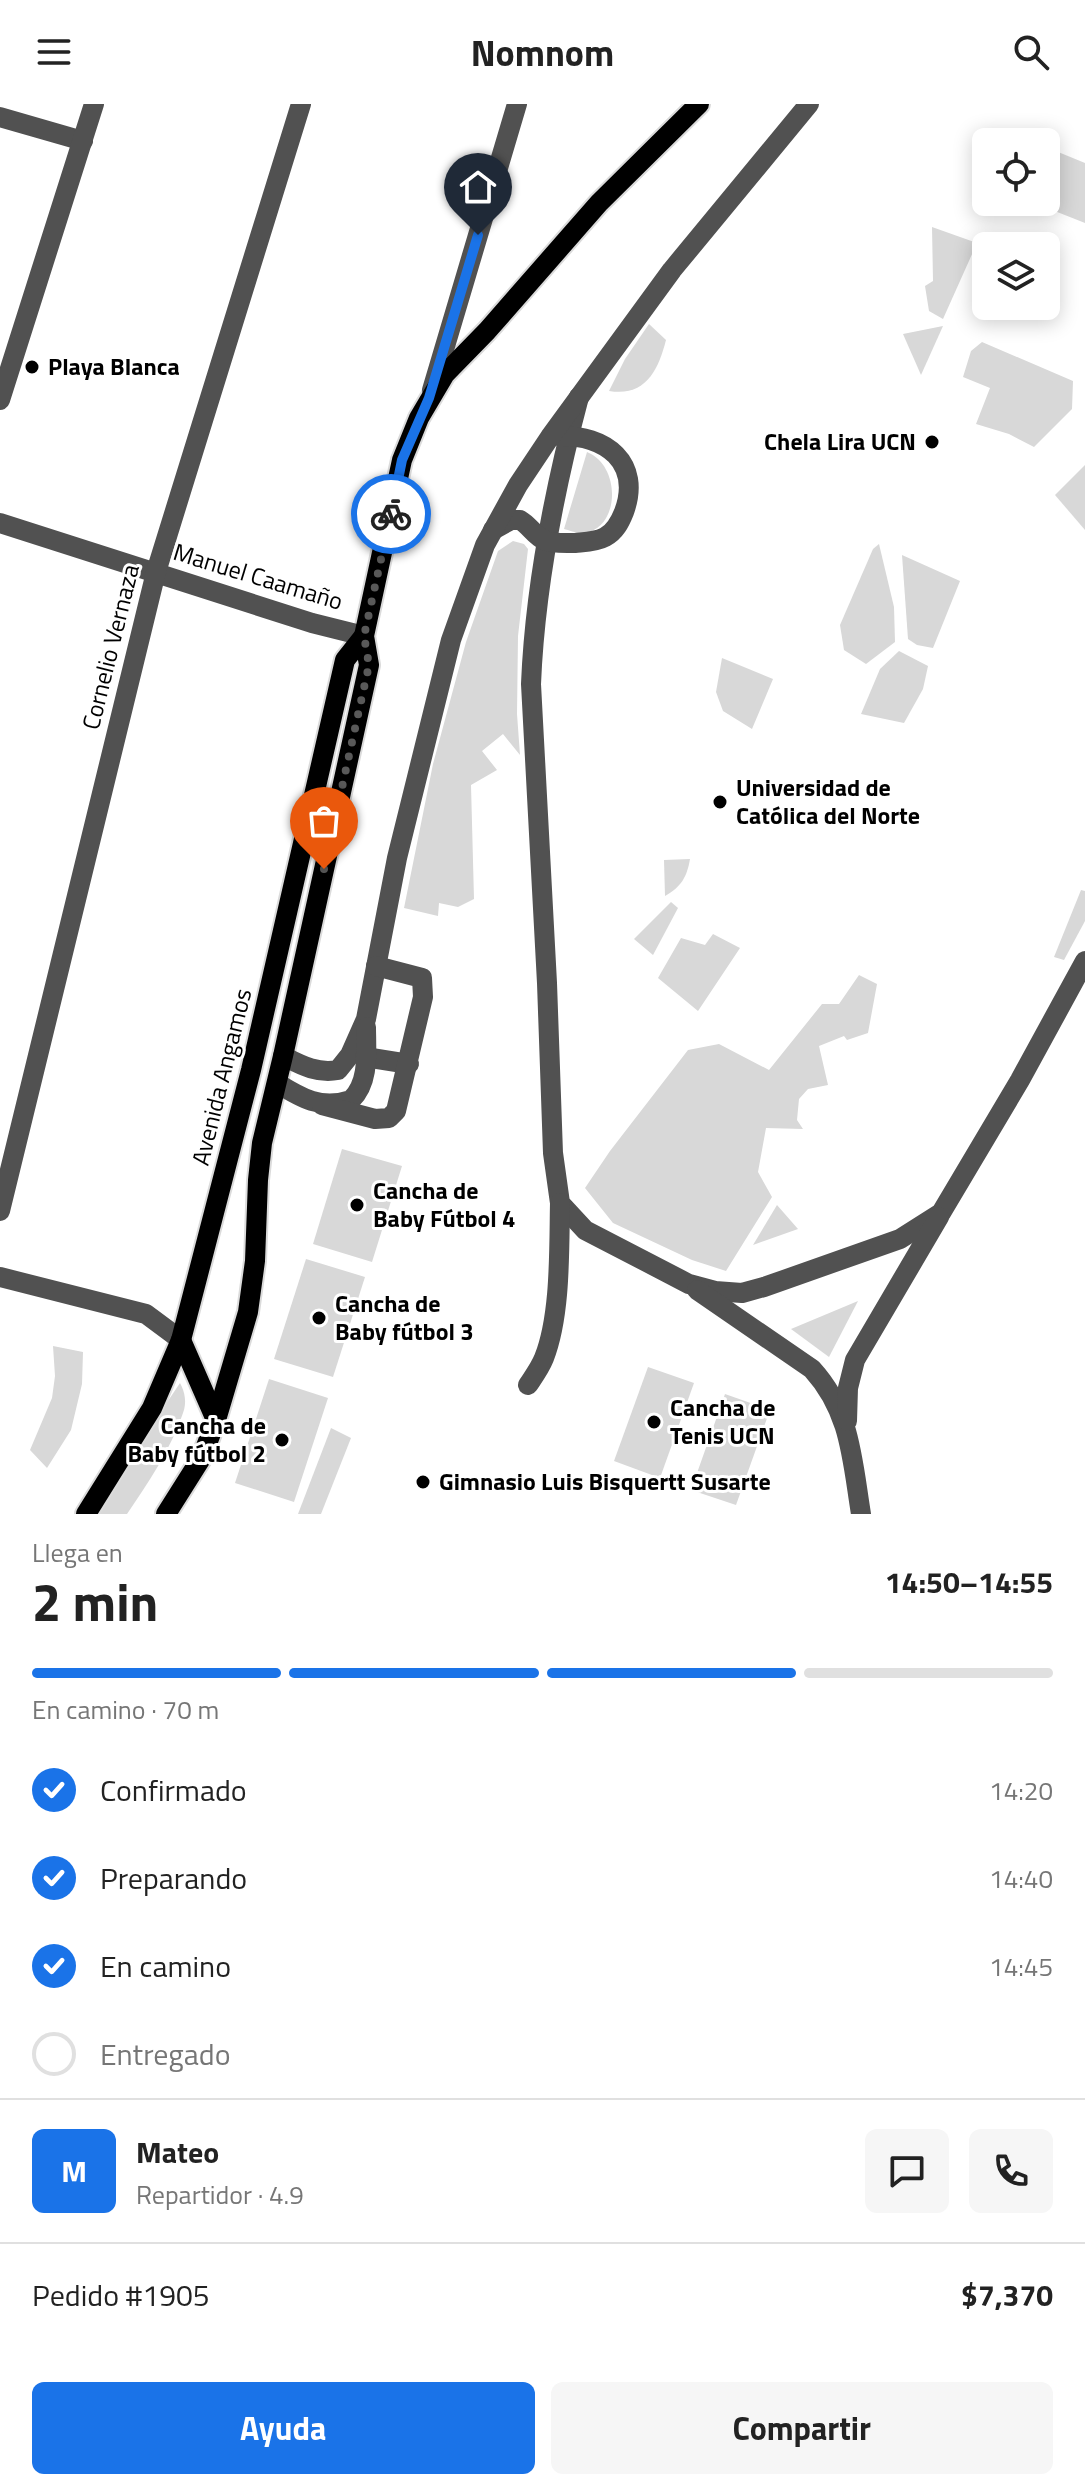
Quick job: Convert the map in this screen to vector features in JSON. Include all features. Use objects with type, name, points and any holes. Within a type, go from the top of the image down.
[{"type":"main road","name":"Avenida Angamos","points":[[166,1514],[202,1457],[248,1312],[255,1261],[262,1143],[369,665],[364,636],[402,460],[429,398],[463,353],[487,331],[599,203],[699,104]]},
{"type":"main road","name":"Avenida Angamos","points":[[86,1514],[152,1408],[181,1340],[251,1070],[345,660],[364,636]]},
{"type":"main road","points":[[181,1340],[216,1420]]},
{"type":"street","points":[[0,400],[94,104]]},
{"type":"street","name":"Cornelio Vernaza","points":[[0,1211],[156,572],[301,104]]},
{"type":"street","points":[[429,398],[517,104]]},
{"type":"street","points":[[322,1105],[351,1100],[362,1085],[366,1019],[397,858],[451,640],[485,545],[518,485],[559,436],[579,397],[672,270],[809,104]]},
{"type":"street","points":[[0,117],[83,141]]},
{"type":"street","points":[[528,1385],[540,1368],[551,1335],[559,1254],[560,1203],[553,1153],[531,684],[533,634],[559,436]]},
{"type":"street","points":[[493,530],[511,520],[520,520],[545,541],[588,542],[608,536],[620,523],[630,496],[629,478],[619,458],[607,446],[587,438],[559,436]]},
{"type":"street","name":"Manuel Caamaño","points":[[0,523],[312,623],[364,636]]},
{"type":"street","points":[[861,1514],[846,1425],[848,1388],[855,1360],[1020,1080],[1085,961]]},
{"type":"street","points":[[277,1083],[305,1100],[375,1119],[389,1118],[396,1111],[423,997],[422,978],[376,966]]},
{"type":"street","points":[[283,1056],[312,1069],[327,1072],[338,1070],[350,1055],[366,1019]]},
{"type":"street","points":[[365,1057],[409,1064]]},
{"type":"street","points":[[560,1203],[585,1230]]},
{"type":"street","points":[[689,1284],[715,1291],[742,1293],[764,1287],[900,1239],[941,1213]]},
{"type":"street","points":[[559,1254],[564,1233],[568,1227],[575,1227],[689,1284],[812,1369],[834,1399],[846,1425]]},
{"type":"street","points":[[0,1277],[146,1314],[181,1340]]},
{"type":"shaded area","points":[[1060,153],[1085,163],[1085,223],[1060,213]]},
{"type":"shaded area","points":[[932,227],[972,241],[972,254],[943,319],[929,311],[925,286],[933,281]]},
{"type":"shaded area","points":[[649,324],[666,340],[654,371],[641,386],[632,390],[609,391],[625,359]]},
{"type":"shaded area","points":[[943,326],[921,375],[903,334]]},
{"type":"shaded area","points":[[982,342],[1073,381],[1072,409],[1034,447],[1009,434],[976,424],[990,388],[963,377],[971,351]]},
{"type":"shaded area","points":[[587,452],[598,459],[606,470],[612,497],[604,521],[595,529],[581,533],[564,529]]},
{"type":"shaded area","points":[[1085,465],[1085,530],[1055,495]]},
{"type":"shaded area","points":[[513,541],[524,544],[528,549],[518,636],[520,755],[503,734],[482,751],[497,770],[471,785],[474,899],[458,907],[439,903],[438,916],[404,908],[433,764],[466,642],[498,551]]},
{"type":"shaded area","points":[[879,544],[894,607],[895,642],[866,664],[844,650],[840,625],[873,549]]},
{"type":"shaded area","points":[[902,555],[960,581],[933,648],[917,645],[908,639]]},
{"type":"shaded area","points":[[899,651],[928,666],[923,689],[904,723],[861,714],[880,669]]},
{"type":"shaded area","points":[[722,658],[773,679],[752,729],[723,711],[716,692]]},
{"type":"shaded area","points":[[690,859],[682,881],[665,896],[664,860]]},
{"type":"shaded area","points":[[1081,890],[1085,891],[1085,921],[1064,960],[1054,957]]},
{"type":"shaded area","points":[[671,902],[678,908],[653,955],[634,939]]},
{"type":"shaded area","points":[[713,934],[740,948],[698,1011],[658,978],[681,938],[705,945]]},
{"type":"shaded area","points":[[859,975],[877,984],[868,1033],[847,1040],[844,1036],[819,1046],[828,1085],[808,1089],[799,1099],[797,1120],[803,1129],[766,1128],[758,1172],[772,1197],[726,1271],[692,1260],[613,1223],[585,1188],[688,1050],[719,1044],[769,1070],[822,1004],[839,1004]]},
{"type":"shaded area","name":"Cancha de Baby Fútbol 4","points":[[342,1149],[402,1166],[372,1262],[313,1244]]},
{"type":"shaded area","points":[[777,1205],[798,1229],[753,1245]]},
{"type":"shaded area","name":"Cancha de Baby fútbol 3","points":[[306,1259],[365,1277],[333,1377],[274,1359]]},
{"type":"shaded area","points":[[858,1301],[829,1357],[791,1329]]},
{"type":"shaded area","points":[[53,1346],[83,1352],[82,1384],[71,1430],[47,1468],[30,1450],[52,1398],[55,1376]]},
{"type":"shaded area","name":"Cancha de Tenis UCN","points":[[648,1367],[694,1383],[660,1478],[614,1461]]},
{"type":"shaded area","name":"Cancha de Baby fútbol 2","points":[[269,1379],[328,1398],[294,1502],[235,1483]]},
{"type":"shaded area","points":[[180,1383],[185,1401],[178,1426],[127,1514],[92,1514]]},
{"type":"shaded area","name":"Cancha de Tenis UCN","points":[[725,1394],[770,1410],[736,1505],[691,1490]]},
{"type":"shaded area","points":[[331,1428],[351,1438],[321,1514],[298,1514]]},
{"type":"way so far","points":[[324,869],[369,665],[364,636],[391,514]]},
{"type":"place","name":"Playa Blanca","points":[[32,367]]},
{"type":"place","name":"Chela Lira UCN","points":[[932,442]]},
{"type":"place","name":"Universidad de Católica del Norte","points":[[720,802]]},
{"type":"place","name":"Cancha de Baby Fútbol 4","points":[[357,1205]]},
{"type":"place","name":"Cancha de Baby fútbol 3","points":[[319,1318]]},
{"type":"place","name":"Cancha de Tenis UCN","points":[[654,1422]]},
{"type":"place","name":"Cancha de Baby fútbol 2","points":[[282,1440]]},
{"type":"place","name":"Gimnasio Luis Bisquertt Susarte","points":[[423,1482]]},
{"type":"route","points":[[391,514],[402,460],[429,398],[478,235]]}]
